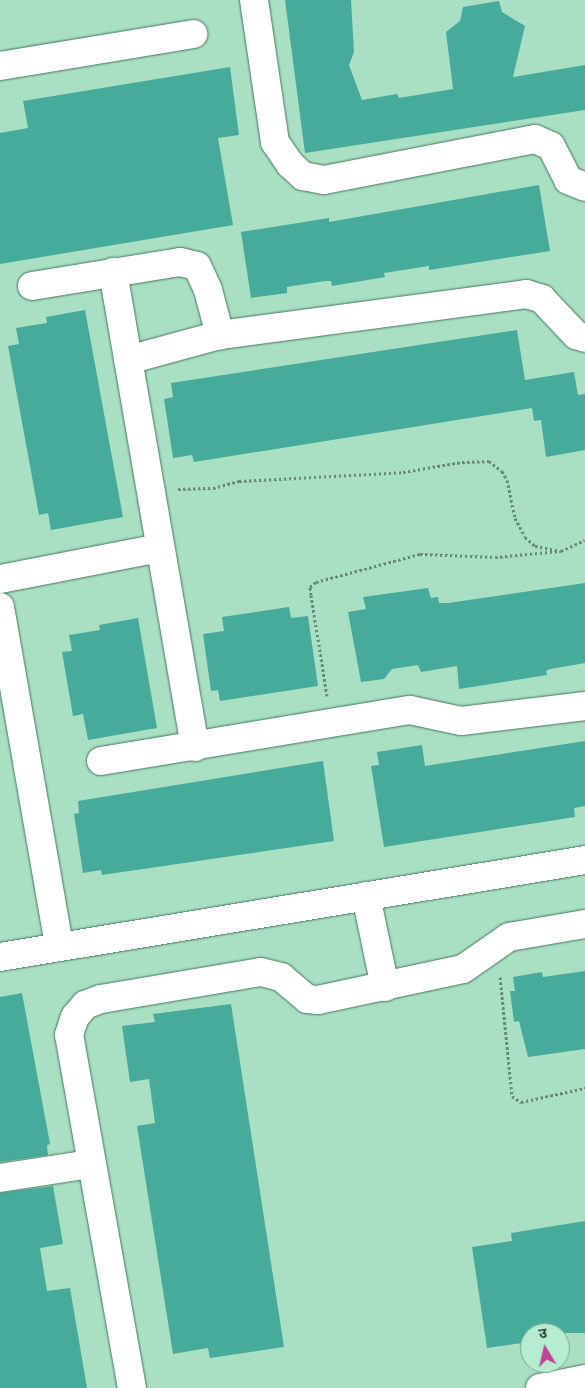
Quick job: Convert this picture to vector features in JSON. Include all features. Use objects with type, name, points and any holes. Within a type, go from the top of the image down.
[{"type":"street","points":[[254,0],[275,142],[290,164],[303,176],[324,180],[535,139],[551,146],[568,180],[585,187]]},
{"type":"street","points":[[0,66],[193,34]]},
{"type":"street","points":[[32,286],[180,262],[197,266],[208,290],[220,335]]},
{"type":"street","points":[[113,272],[195,746]]},
{"type":"street","points":[[128,360],[220,335],[526,294],[542,299],[576,334],[585,338]]},
{"type":"street","points":[[0,579],[160,548]]},
{"type":"street","points":[[0,607],[59,946]]},
{"type":"street","points":[[101,761],[410,710],[462,721],[585,706]]},
{"type":"street","points":[[0,957],[585,860]]},
{"type":"street","points":[[366,896],[385,987]]},
{"type":"street","points":[[132,1388],[90,1164],[69,1035],[75,1017],[86,1005],[101,998],[262,972],[281,977],[308,1000],[385,987],[463,969],[496,944],[509,937],[585,924]]},
{"type":"street","points":[[0,1178],[90,1164]]},
{"type":"street","points":[[540,1388],[585,1379]]},
{"type":"path","points":[[173,490],[213,488],[239,481],[403,472],[462,462],[489,461],[502,471],[507,480],[515,518],[525,537],[536,546],[560,551]]},
{"type":"path","points":[[331,722],[310,587],[316,582],[420,554],[470,557],[560,551],[585,540]]},
{"type":"path","points":[[496,944],[512,1096],[522,1102],[585,1088]]},
{"type":"building","points":[[285,0],[351,0],[354,52],[349,65],[362,100],[397,94],[399,98],[453,89],[446,32],[460,21],[463,7],[499,1],[502,12],[525,26],[513,77],[585,65],[585,110],[305,153]]},
{"type":"building","points":[[230,67],[239,135],[218,138],[233,225],[0,264],[0,133],[28,128],[23,101]]},
{"type":"building","points":[[539,185],[550,251],[429,270],[429,266],[384,273],[385,277],[332,286],[331,281],[325,281],[287,287],[287,293],[251,298],[241,232],[329,218],[329,222]]},
{"type":"building","points":[[85,310],[123,517],[51,530],[48,513],[39,515],[8,346],[19,344],[16,328],[47,323],[46,317]]},
{"type":"building","points":[[517,330],[525,380],[574,372],[578,395],[585,394],[585,450],[546,457],[541,420],[534,421],[532,408],[194,462],[192,455],[173,458],[164,399],[173,397],[171,383]]},
{"type":"building","points":[[585,583],[585,663],[550,669],[546,671],[547,675],[459,689],[457,666],[421,672],[418,665],[392,669],[384,679],[361,682],[348,612],[366,609],[363,597],[428,588],[431,598],[438,597],[439,603],[448,603]]},
{"type":"building","points":[[289,607],[291,618],[308,616],[318,686],[220,701],[218,690],[211,691],[203,634],[224,631],[222,617]]},
{"type":"building","points":[[138,618],[157,728],[88,740],[83,714],[73,716],[62,652],[72,651],[69,635],[100,630],[99,625]]},
{"type":"building","points":[[585,741],[585,806],[574,808],[575,817],[384,847],[371,766],[379,765],[377,752],[422,745],[425,766]]},
{"type":"building","points":[[323,761],[334,841],[102,875],[101,870],[83,873],[74,814],[79,813],[78,801]]},
{"type":"building","points":[[585,971],[585,1049],[528,1057],[519,1021],[514,1022],[510,991],[515,991],[513,977],[542,972],[543,977]]},
{"type":"building","points":[[22,993],[50,1144],[47,1145],[48,1155],[0,1162],[0,997]]},
{"type":"building","points":[[231,1004],[284,1347],[210,1358],[208,1348],[173,1354],[137,1126],[155,1123],[149,1079],[130,1082],[122,1026],[155,1022],[153,1014]]},
{"type":"building","points":[[53,1186],[63,1244],[40,1248],[47,1291],[70,1288],[87,1388],[0,1388],[0,1193]]},
{"type":"building","points":[[585,1221],[585,1333],[570,1333],[570,1323],[520,1323],[520,1343],[487,1348],[472,1247],[512,1241],[511,1233]]}]
